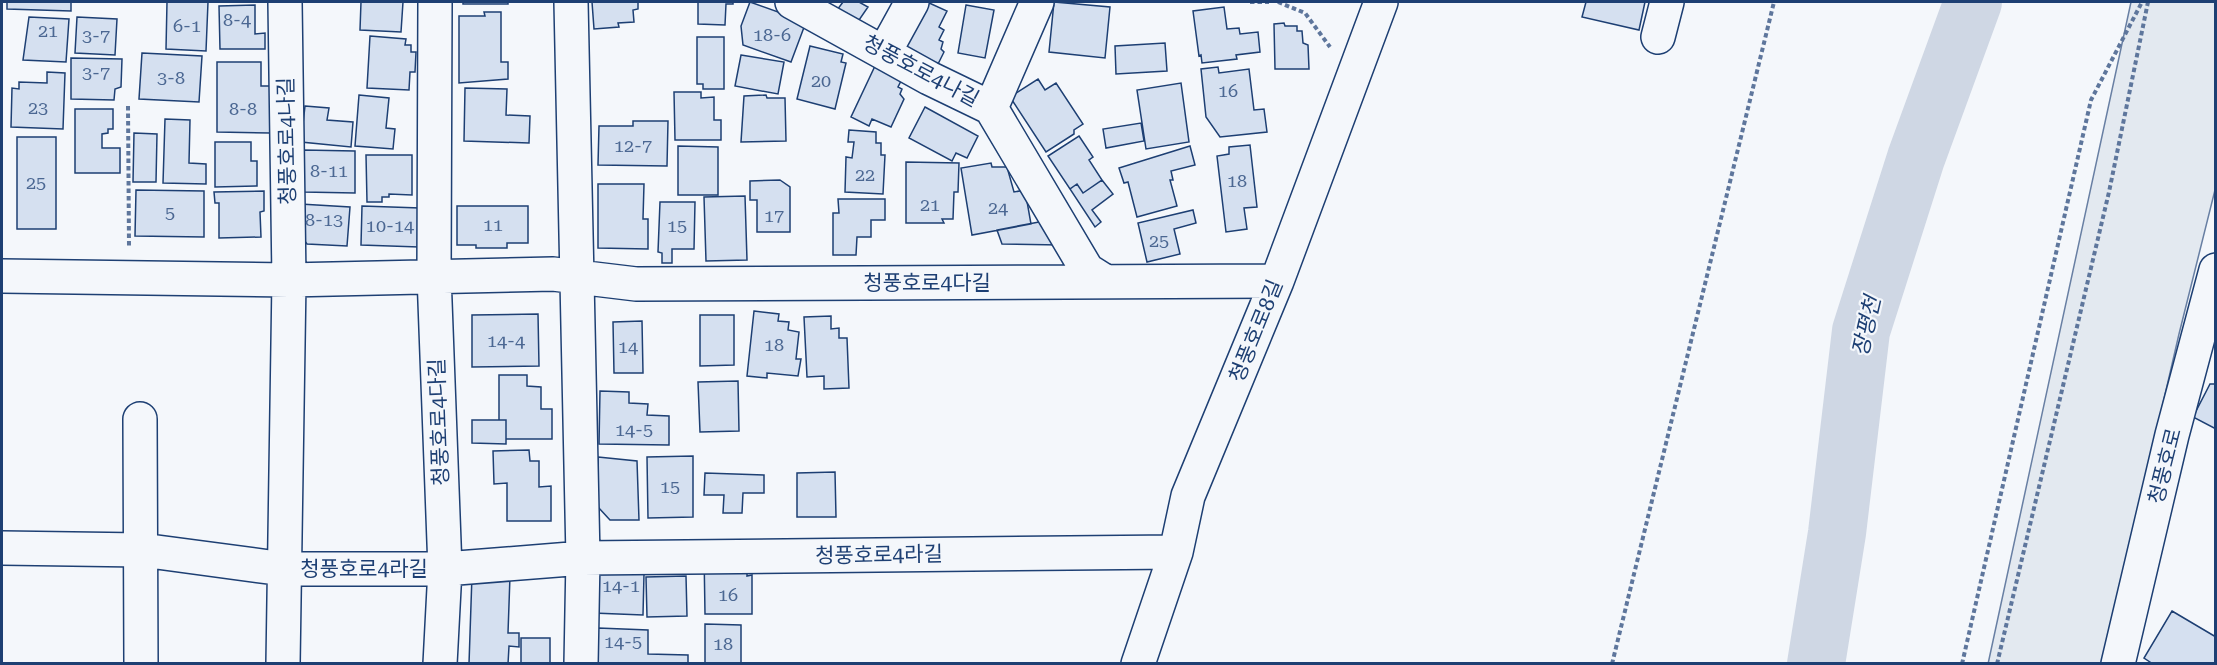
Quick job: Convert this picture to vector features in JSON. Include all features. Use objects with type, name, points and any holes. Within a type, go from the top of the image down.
[{"type":"street","name":"청풍호로4나길","points":[[285,2],[289,280]]},
{"type":"street","points":[[434,276],[435,2]]},
{"type":"street","points":[[571,2],[583,558],[582,663]]},
{"type":"street","name":"청풍호로4나길","points":[[792,2],[992,108],[1087,270],[1106,282]]},
{"type":"street","points":[[884,52],[912,2]]},
{"type":"street","points":[[992,108],[1036,2]]},
{"type":"street","name":"청풍호로8길","points":[[1138,663],[1176,552],[1188,496],[1277,281],[1381,2]]},
{"type":"street","points":[[1658,37],[1667,2]]},
{"type":"street","name":"청풍호로","points":[[2118,663],[2206,343],[2216,270]]},
{"type":"street","name":"청풍호로4다길","points":[[2,276],[289,280],[553,274],[577,279],[636,284],[1277,281]]},
{"type":"street","name":"청풍호로4다길","points":[[434,276],[445,568]]},
{"type":"street","points":[[284,569],[289,280]]},
{"type":"street","points":[[140,419],[141,663]]},
{"type":"street","name":"청풍호로4라길","points":[[2,548],[142,550],[284,569],[445,568],[583,558],[1176,552]]},
{"type":"street","name":"청풍호로4라길","points":[[440,663],[445,568]]},
{"type":"street","name":"청풍호로4라길","points":[[283,663],[284,569]]},
{"type":"path","points":[[1250,2],[1269,2]]},
{"type":"path","points":[[1278,2],[1305,13],[1353,78]]},
{"type":"path","points":[[1612,663],[1774,2]]},
{"type":"path","points":[[1962,663],[2091,99],[2142,2]]},
{"type":"path","points":[[1997,663],[2109,192],[2148,2]]},
{"type":"path","points":[[128,106],[129,278]]},
{"type":"shaded area","points":[[2131,2],[2215,2],[2215,190],[2179,334],[2103,663],[1988,664]]},
{"type":"building","points":[[7,2],[71,2],[71,11],[7,9]]},
{"type":"building","points":[[167,2],[208,2],[206,51],[166,49]]},
{"type":"building","points":[[361,2],[403,2],[401,32],[360,30]]},
{"type":"building","points":[[463,2],[508,2],[508,4],[463,4]]},
{"type":"building","points":[[592,2],[638,2],[638,9],[633,10],[634,22],[618,23],[619,27],[594,29]]},
{"type":"building","points":[[698,2],[733,2],[733,4],[726,4],[725,25],[698,24]]},
{"type":"building","points":[[750,2],[806,22],[791,62],[743,45],[741,26]]},
{"type":"building","points":[[843,2],[859,2],[868,7],[857,23],[837,10]]},
{"type":"building","points":[[927,2],[947,11],[939,27],[944,30],[939,40],[943,42],[941,49],[944,52],[938,64],[905,48]]},
{"type":"building","points":[[1054,2],[1110,7],[1105,58],[1049,52]]},
{"type":"building","points":[[1586,2],[1645,2],[1639,30],[1582,17]]},
{"type":"building","points":[[255,5],[255,34],[265,33],[265,49],[220,49],[219,6]]},
{"type":"building","points":[[966,5],[994,10],[985,58],[958,53]]},
{"type":"building","points":[[1224,7],[1227,29],[1239,28],[1240,34],[1258,32],[1260,52],[1236,55],[1237,59],[1202,63],[1193,11]]},
{"type":"building","points":[[484,12],[501,12],[501,62],[508,62],[508,79],[459,83],[459,16],[485,16]]},
{"type":"building","points":[[29,17],[69,19],[66,62],[23,60]]},
{"type":"building","points":[[77,17],[117,19],[115,55],[75,53]]},
{"type":"building","points":[[1284,23],[1285,26],[1297,26],[1297,31],[1302,31],[1303,43],[1308,45],[1309,69],[1275,69],[1274,24]]},
{"type":"building","points":[[370,36],[406,39],[405,45],[411,45],[411,52],[416,52],[415,72],[410,72],[409,90],[367,88]]},
{"type":"building","points":[[697,37],[724,37],[724,89],[703,89],[703,84],[697,84]]},
{"type":"building","points":[[1165,43],[1167,71],[1116,74],[1115,46]]},
{"type":"building","points":[[810,46],[843,54],[841,62],[846,63],[835,109],[797,99]]},
{"type":"building","points":[[142,53],[202,56],[199,102],[139,99]]},
{"type":"building","points":[[741,55],[784,62],[778,94],[735,86]]},
{"type":"building","points":[[71,58],[122,59],[121,87],[115,89],[114,100],[71,99]]},
{"type":"building","points":[[217,62],[261,62],[261,86],[270,86],[270,133],[217,132]]},
{"type":"building","points":[[875,66],[902,79],[898,87],[902,89],[900,94],[904,99],[891,127],[872,119],[869,126],[851,117]]},
{"type":"building","points":[[1218,67],[1219,73],[1249,69],[1254,110],[1264,109],[1267,132],[1220,137],[1206,117],[1201,69]]},
{"type":"building","points":[[47,72],[65,73],[63,129],[11,127],[12,88],[19,89],[19,82],[47,83]]},
{"type":"building","points":[[1038,79],[1045,90],[1056,83],[1083,124],[1074,130],[1074,134],[1046,152],[1010,97]]},
{"type":"building","points":[[1181,83],[1189,142],[1146,149],[1137,90]]},
{"type":"building","points":[[465,88],[507,89],[506,115],[530,116],[529,143],[464,141]]},
{"type":"building","points":[[674,92],[701,92],[701,98],[714,97],[714,120],[721,120],[721,140],[675,140]]},
{"type":"building","points":[[359,95],[389,98],[386,128],[395,129],[393,149],[355,146]]},
{"type":"building","points":[[766,95],[767,98],[785,98],[786,141],[741,142],[744,96]]},
{"type":"building","points":[[305,106],[329,108],[327,120],[353,122],[351,147],[301,142]]},
{"type":"building","points":[[925,107],[978,136],[967,158],[956,153],[952,161],[909,138]]},
{"type":"building","points":[[75,109],[113,109],[113,129],[108,129],[108,133],[102,134],[102,148],[120,148],[120,173],[75,173]]},
{"type":"building","points":[[165,119],[190,120],[189,163],[206,164],[206,184],[163,183]]},
{"type":"building","points":[[633,121],[668,121],[667,166],[598,165],[599,126],[633,126]]},
{"type":"building","points":[[1141,123],[1144,141],[1106,148],[1103,129]]},
{"type":"building","points":[[849,130],[876,132],[876,143],[881,143],[881,155],[885,155],[883,194],[845,192],[846,157],[852,158],[854,142],[848,142]]},
{"type":"building","points":[[134,133],[157,134],[156,182],[133,182]]},
{"type":"building","points":[[1079,136],[1093,157],[1089,160],[1102,180],[1083,193],[1077,184],[1070,189],[1048,156]]},
{"type":"building","points":[[17,137],[56,137],[56,229],[17,229]]},
{"type":"building","points":[[215,142],[251,142],[251,161],[257,161],[257,186],[215,187]]},
{"type":"building","points":[[1250,145],[1257,207],[1244,208],[1247,229],[1226,232],[1217,156],[1229,154],[1229,147]]},
{"type":"building","points":[[678,146],[718,147],[718,195],[678,195]]},
{"type":"building","points":[[1190,146],[1195,165],[1171,171],[1173,180],[1170,180],[1177,206],[1137,217],[1128,182],[1124,183],[1119,168]]},
{"type":"building","points":[[303,150],[355,151],[355,193],[303,192]]},
{"type":"building","points":[[366,155],[412,155],[412,195],[389,194],[389,197],[382,197],[382,202],[367,202]]},
{"type":"building","points":[[906,162],[959,163],[958,192],[954,192],[953,219],[942,219],[944,223],[906,223]]},
{"type":"building","points":[[991,163],[992,167],[1007,167],[1014,192],[1025,190],[1031,224],[972,235],[961,168]]},
{"type":"building","points":[[780,180],[790,187],[790,232],[757,232],[757,200],[750,200],[750,181]]},
{"type":"building","points":[[1102,180],[1113,194],[1092,210],[1101,222],[1095,227],[1070,189],[1077,184],[1083,193]]},
{"type":"building","points":[[598,184],[644,184],[643,219],[648,219],[648,249],[598,248]]},
{"type":"building","points":[[136,190],[204,191],[204,237],[135,236]]},
{"type":"building","points":[[264,191],[264,211],[260,212],[261,237],[219,238],[219,203],[215,203],[214,192]]},
{"type":"building","points":[[745,196],[747,260],[706,261],[704,197]]},
{"type":"building","points":[[838,199],[885,199],[885,220],[871,220],[871,237],[857,237],[856,255],[833,255],[833,213],[839,213]]},
{"type":"building","points":[[660,202],[695,202],[694,249],[672,249],[672,263],[662,263],[662,253],[658,252]]},
{"type":"building","points":[[300,204],[350,207],[347,246],[307,244],[298,232]]},
{"type":"building","points":[[362,206],[420,208],[419,247],[361,245]]},
{"type":"building","points":[[457,206],[528,206],[528,243],[507,243],[507,248],[476,248],[476,245],[457,245]]},
{"type":"building","points":[[1193,210],[1196,223],[1174,229],[1180,254],[1147,262],[1138,223]]},
{"type":"building","points":[[1044,221],[1060,245],[1002,244],[997,230]]},
{"type":"building","points":[[754,311],[779,314],[778,321],[789,322],[788,330],[799,332],[796,359],[801,359],[798,376],[767,373],[767,378],[747,376]]},
{"type":"building","points":[[538,314],[539,366],[472,367],[472,315]]},
{"type":"building","points":[[700,315],[734,315],[734,365],[700,366]]},
{"type":"building","points":[[831,316],[831,329],[839,328],[839,338],[847,338],[849,388],[824,389],[824,376],[807,377],[804,317]]},
{"type":"building","points":[[642,321],[643,373],[614,373],[613,322]]},
{"type":"building","points":[[499,375],[527,375],[527,386],[541,387],[541,409],[552,409],[552,439],[506,439],[506,420],[499,420]]},
{"type":"building","points":[[738,381],[739,431],[700,432],[698,382]]},
{"type":"building","points":[[2210,384],[2216,384],[2216,429],[2193,417]]},
{"type":"building","points":[[600,391],[629,392],[629,403],[648,404],[647,415],[669,416],[669,445],[599,444]]},
{"type":"building","points":[[472,420],[506,420],[506,444],[472,443]]},
{"type":"building","points":[[529,450],[530,461],[539,461],[539,487],[551,486],[551,521],[507,521],[507,483],[494,484],[493,451]]},
{"type":"building","points":[[693,456],[693,517],[648,518],[647,457]]},
{"type":"building","points":[[598,457],[637,461],[639,520],[610,520],[598,507]]},
{"type":"building","points":[[835,472],[836,517],[797,517],[797,473]]},
{"type":"building","points":[[705,473],[764,475],[764,493],[743,493],[742,513],[723,513],[724,495],[704,495]]},
{"type":"building","points":[[704,552],[747,568],[747,576],[752,575],[752,614],[705,614]]},
{"type":"building","points":[[599,572],[644,574],[643,615],[593,613]]},
{"type":"building","points":[[472,575],[510,576],[508,633],[519,633],[519,647],[509,646],[508,664],[469,664]]},
{"type":"building","points":[[686,576],[687,616],[647,617],[646,577]]},
{"type":"building","points":[[2172,611],[2216,637],[2216,664],[2153,664],[2144,658]]},
{"type":"building","points":[[705,624],[741,625],[741,664],[705,664]]},
{"type":"building","points":[[598,628],[648,630],[648,654],[688,655],[688,664],[597,664]]},
{"type":"building","points":[[521,638],[550,638],[550,664],[521,664]]},
{"type":"waterway","name":"장평천","points":[[1816,664],[1837,533],[1861,331],[1916,158],[1973,2]]}]
